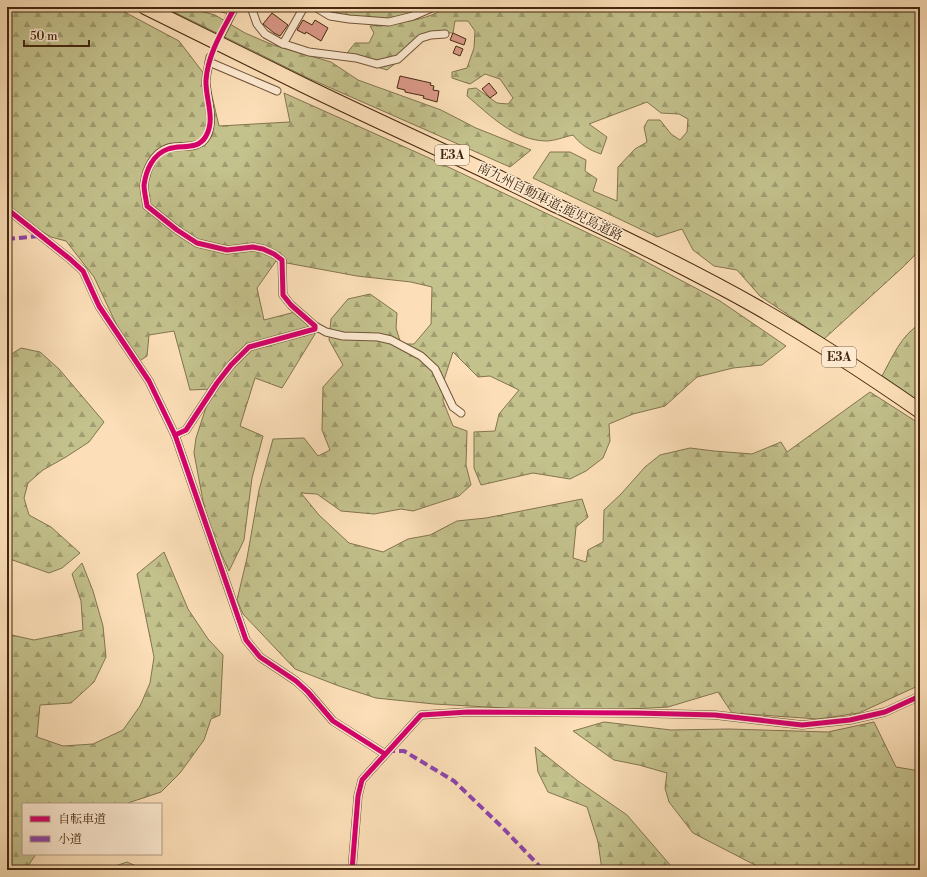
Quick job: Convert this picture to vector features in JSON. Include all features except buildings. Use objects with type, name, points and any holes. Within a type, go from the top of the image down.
[{"type":"highway","name":"南九州自動車道;鹿児島道路","points":[[145,7],[304,85],[481,168],[641,246],[756,306],[842,359],[920,411]]},
{"type":"street","points":[[218,7],[234,9],[220,37]]},
{"type":"street","points":[[252,7],[257,24],[265,34],[283,44],[309,52],[356,58],[377,64],[398,59],[421,38],[431,35],[445,34]]},
{"type":"street","points":[[283,44],[304,7]]},
{"type":"street","points":[[315,7],[330,16],[389,22],[413,16],[434,7]]},
{"type":"street","points":[[277,91],[209,60],[206,80],[211,126],[206,137],[201,142],[191,147],[168,148],[158,154],[149,167],[144,186],[147,206],[177,230],[197,243],[227,250],[253,248],[263,249],[274,254],[282,260],[283,295],[291,305],[315,326],[326,332],[343,336],[378,337],[391,340],[421,356],[436,369],[453,406],[461,412]]},
{"type":"street","points":[[7,209],[83,271],[99,306],[149,381],[175,435],[246,640],[260,657],[296,681],[308,692],[333,722],[385,754]]},
{"type":"street","points":[[175,435],[186,430],[216,382],[231,365],[250,348],[315,329],[315,326]]},
{"type":"street","points":[[352,870],[358,796],[362,780],[421,715],[484,712],[636,712],[715,715],[802,725],[850,720],[885,712],[920,696]]},
{"type":"green space","points":[[7,7],[115,7],[179,41],[208,79],[219,126],[290,122],[284,93],[427,157],[624,250],[720,301],[786,346],[762,365],[733,368],[697,377],[665,406],[633,414],[609,424],[610,441],[603,458],[586,471],[570,479],[533,473],[481,485],[474,468],[474,432],[495,431],[499,414],[519,390],[490,376],[478,377],[453,352],[444,380],[443,401],[453,426],[467,431],[466,465],[471,485],[459,496],[413,511],[401,509],[374,514],[341,511],[317,494],[301,493],[319,515],[349,543],[383,552],[408,539],[430,535],[457,521],[486,518],[582,499],[588,517],[576,527],[573,558],[586,562],[588,550],[603,542],[604,510],[621,494],[645,467],[660,455],[690,448],[752,454],[781,442],[787,452],[870,392],[920,424],[920,685],[859,713],[818,719],[732,713],[718,692],[668,707],[576,712],[434,704],[376,698],[295,669],[243,614],[237,600],[247,558],[259,490],[273,439],[304,438],[318,456],[330,450],[322,430],[323,387],[343,365],[329,340],[331,319],[348,299],[370,294],[397,313],[396,328],[401,344],[414,344],[431,324],[432,287],[411,282],[357,276],[276,261],[257,288],[264,320],[299,311],[315,334],[282,388],[255,378],[240,426],[263,436],[252,478],[244,540],[229,571],[207,522],[194,453],[196,438],[212,389],[190,390],[174,331],[149,335],[147,356],[135,364],[94,277],[66,241],[51,237],[7,210]]},
{"type":"green space","points":[[327,7],[432,7],[394,18],[365,21],[352,19]]},
{"type":"green space","points":[[445,7],[920,7],[920,250],[824,339],[760,296],[737,270],[714,266],[693,250],[682,229],[657,237],[533,178],[550,152],[570,152],[586,160],[585,171],[597,179],[593,191],[617,201],[618,167],[635,149],[647,142],[644,127],[648,120],[660,120],[671,134],[680,140],[687,132],[688,119],[679,114],[661,113],[647,102],[589,124],[607,137],[601,154],[586,147],[573,135],[546,141],[534,140],[523,136],[493,118],[467,96],[468,89],[476,88],[497,103],[508,104],[513,98],[500,79],[485,74],[470,84],[452,78],[452,72],[467,68],[474,48],[475,31],[468,21],[455,21],[453,33],[432,32],[420,44],[387,70],[344,57],[355,43],[369,43],[374,33],[370,26],[410,21],[439,12]]},
{"type":"green space","points":[[193,9],[215,15],[245,33],[273,45],[331,62],[358,80],[441,110],[476,128],[531,150],[510,167],[308,78],[174,12]]},
{"type":"green space","points":[[920,324],[920,402],[882,376],[893,355],[907,334]]},
{"type":"green space","points":[[21,348],[40,352],[59,369],[104,422],[89,442],[43,470],[28,483],[24,498],[29,515],[51,527],[80,553],[62,568],[49,573],[7,558],[7,357]]},
{"type":"green space","points":[[164,552],[188,609],[208,639],[223,655],[220,715],[211,719],[204,740],[180,773],[161,792],[128,803],[22,803],[22,855],[35,855],[26,869],[64,867],[65,870],[7,870],[7,634],[34,640],[83,630],[81,601],[72,574],[82,563],[93,591],[103,626],[106,657],[94,682],[71,703],[40,705],[37,737],[63,746],[93,744],[123,730],[140,706],[150,683],[154,657],[137,574]]},
{"type":"green space","points":[[604,722],[671,730],[729,729],[828,732],[874,722],[896,767],[920,771],[920,870],[766,870],[755,865],[693,833],[669,802],[665,788],[667,773],[614,760],[573,731]]},
{"type":"green space","points":[[535,747],[578,781],[627,815],[671,866],[679,870],[602,870],[598,842],[587,807],[548,792],[538,772]]},
{"type":"green space","points":[[127,862],[145,870],[104,870]]},
{"type":"tunnel","points":[[210,57],[218,41]]},
{"type":"marked path","points":[[7,239],[40,236]]},
{"type":"marked path","points":[[387,751],[404,751],[454,781],[503,828],[543,870]]},
{"type":"cycle path","points":[[175,435],[186,430],[217,383],[231,365],[249,347],[315,329],[315,326],[291,305],[283,295],[282,260],[274,254],[263,249],[253,247],[227,250],[197,243],[177,230],[147,206],[144,185],[146,174],[154,159],[163,151],[168,149],[199,144],[206,136],[210,123],[206,87],[207,70],[213,51],[235,7]]},
{"type":"cycle path","points":[[7,209],[83,271],[99,306],[149,381],[175,435],[246,640],[260,657],[296,681],[308,692],[333,721],[385,754]]},
{"type":"cycle path","points":[[352,870],[358,796],[362,780],[421,715],[468,712],[715,715],[802,725],[850,720],[885,712],[920,696]]}]
